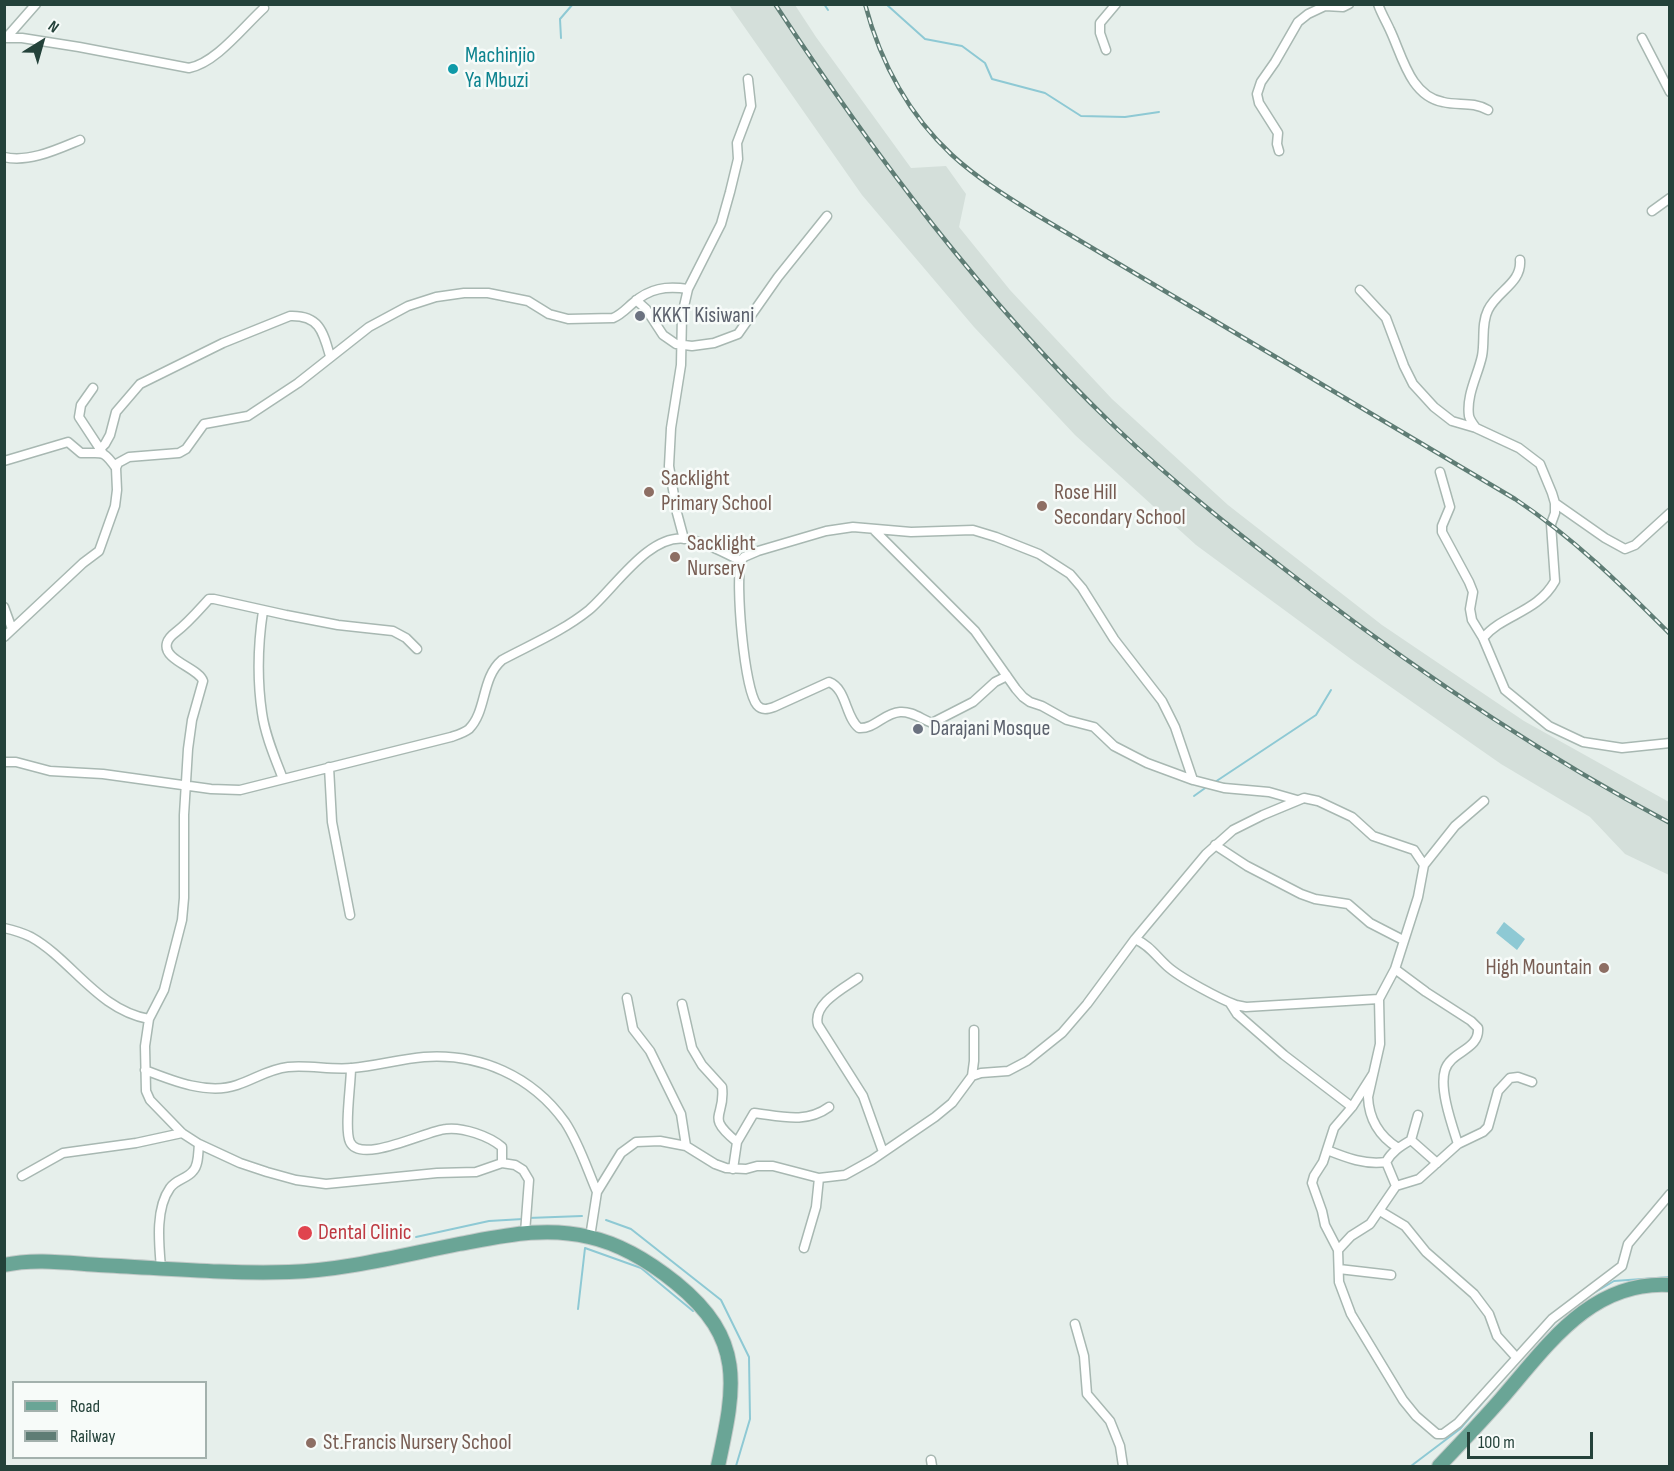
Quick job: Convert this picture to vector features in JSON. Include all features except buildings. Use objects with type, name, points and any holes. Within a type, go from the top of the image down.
[{"type":"main road","points":[[4,1265],[73,1263],[231,1271],[301,1271],[525,1233],[543,1231],[590,1237],[617,1245],[649,1263],[693,1297],[709,1314],[721,1334],[729,1355],[732,1377],[728,1422],[718,1467]]},
{"type":"main road","points":[[1439,1467],[1483,1421],[1567,1323],[1603,1299],[1646,1286],[1670,1285]]},
{"type":"street","points":[[6,38],[36,4]]},
{"type":"street","points":[[1106,50],[1100,33],[1100,23],[1116,4]]},
{"type":"street","points":[[1279,151],[1277,148],[1278,133],[1259,104],[1258,88],[1298,22],[1325,6],[1343,8],[1349,4]]},
{"type":"street","points":[[1378,4],[1403,63],[1423,92],[1431,99],[1442,102],[1473,103],[1488,110]]},
{"type":"street","points":[[6,38],[79,47],[189,68],[200,66],[218,52],[264,8]]},
{"type":"street","points":[[1642,38],[1670,92]]},
{"type":"street","points":[[684,539],[669,466],[671,428],[679,382],[682,315],[688,289],[721,224],[726,208],[738,159],[737,143],[751,106],[748,79]]},
{"type":"street","points":[[4,157],[18,159],[80,140]]},
{"type":"street","points":[[1652,211],[1670,198]]},
{"type":"street","points":[[636,300],[646,309],[663,335],[676,344],[682,346],[714,344],[738,334],[778,277],[827,216]]},
{"type":"street","points":[[1476,428],[1469,417],[1470,402],[1483,354],[1486,315],[1497,297],[1517,277],[1520,260]]},
{"type":"street","points":[[4,637],[83,563],[99,551],[115,506],[116,468],[121,460],[129,457],[179,453],[186,449],[204,424],[248,416],[298,383],[330,356],[382,319],[408,306],[436,297],[464,293],[488,293],[528,301],[549,314],[568,319],[613,318],[619,316],[636,300],[662,287],[688,289]]},
{"type":"street","points":[[1359,290],[1386,318],[1404,366],[1421,394],[1452,421],[1476,428],[1519,448],[1539,464],[1555,503],[1555,513],[1551,524],[1555,581],[1532,606],[1492,629],[1483,638]]},
{"type":"street","points":[[101,451],[116,412],[140,384],[222,343],[290,316],[300,316],[308,317],[318,325],[330,356]]},
{"type":"street","points":[[93,388],[81,405],[79,417],[101,451],[116,468]]},
{"type":"street","points":[[4,461],[64,442],[68,442],[81,453],[101,451]]},
{"type":"street","points":[[1440,471],[1450,507],[1442,526],[1442,532],[1473,592],[1470,614],[1505,690],[1550,726],[1583,742],[1622,748],[1670,743]]},
{"type":"street","points":[[1555,503],[1625,549],[1635,545],[1670,513]]},
{"type":"street","points":[[1007,676],[994,682],[973,702],[932,723],[908,712],[896,712],[868,728],[859,728],[854,724],[840,692],[835,685],[829,682],[774,707],[761,709],[753,699],[747,679],[740,604],[741,561],[744,557],[758,551],[826,531],[853,527],[911,532],[973,530],[1039,554],[1070,574],[1082,588],[1114,639],[1162,701],[1175,727],[1193,780]]},
{"type":"street","points":[[873,529],[975,631],[1023,697],[1030,702],[1067,720],[1094,727],[1114,746],[1136,759],[1193,780],[1224,788],[1269,792],[1297,800]]},
{"type":"street","points":[[4,762],[16,762],[50,771],[103,774],[210,789],[240,790],[451,737],[467,731],[474,723],[489,678],[496,665],[578,619],[648,552],[660,544],[684,539],[711,547],[741,561]]},
{"type":"street","points":[[417,649],[406,638],[393,631],[338,625],[263,611],[211,598],[167,641],[166,646],[177,661],[203,679],[192,720],[188,749],[182,920],[164,990],[149,1019],[146,1033],[146,1091],[150,1100],[182,1133],[199,1144],[240,1163],[296,1180],[326,1184],[437,1173],[476,1172],[502,1163],[519,1167],[529,1180],[525,1233]]},
{"type":"street","points":[[4,607],[12,629]]},
{"type":"street","points":[[263,611],[259,647],[262,712],[271,748],[283,779]]},
{"type":"street","points":[[329,767],[332,822],[350,915]]},
{"type":"street","points":[[590,1237],[597,1192],[621,1153],[636,1142],[660,1141],[686,1146],[715,1164],[733,1169],[773,1166],[819,1178],[845,1175],[883,1152],[952,1103],[972,1077],[981,1073],[1008,1071],[1045,1047],[1070,1024],[1183,880],[1215,845],[1245,823],[1297,800],[1310,799],[1342,811],[1373,836],[1414,850],[1424,866]]},
{"type":"street","points":[[1398,1148],[1382,1137],[1368,1106],[1381,1038],[1378,999],[1395,969],[1418,897],[1424,866],[1455,826],[1484,801]]},
{"type":"street","points":[[1215,845],[1240,862],[1301,894],[1315,899],[1348,904],[1370,923],[1403,940]]},
{"type":"street","points":[[4,928],[29,936],[42,944],[82,981],[123,1010],[149,1019]]},
{"type":"street","points":[[1135,939],[1149,946],[1178,974],[1230,1003],[1246,1007],[1378,999]]},
{"type":"street","points":[[1395,969],[1426,992],[1471,1020],[1478,1028],[1479,1033],[1475,1043],[1449,1062],[1445,1068],[1443,1080],[1458,1144]]},
{"type":"street","points":[[858,978],[826,1003],[816,1019],[863,1096],[883,1152]]},
{"type":"street","points":[[627,998],[633,1029],[650,1051],[681,1114],[686,1146]]},
{"type":"street","points":[[1230,1003],[1237,1014],[1284,1055],[1352,1107]]},
{"type":"street","points":[[682,1004],[692,1048],[702,1065],[722,1087],[717,1121],[724,1131],[737,1142]]},
{"type":"street","points":[[972,1077],[974,1030]]},
{"type":"street","points":[[145,1070],[186,1086],[204,1088],[235,1086],[270,1071],[288,1067],[351,1068],[423,1057],[447,1056],[470,1059],[499,1067],[534,1088],[566,1124],[597,1192]]},
{"type":"street","points":[[351,1068],[348,1131],[353,1146],[359,1149],[382,1148],[404,1143],[433,1130],[449,1128],[470,1132],[497,1143],[502,1147],[502,1163]]},
{"type":"street","points":[[1373,1074],[1352,1107],[1334,1128],[1323,1162],[1312,1183],[1323,1211],[1325,1225],[1338,1250],[1339,1282],[1343,1296],[1360,1332],[1403,1400],[1416,1416],[1437,1434],[1443,1434],[1458,1423],[1552,1319],[1622,1266],[1628,1244],[1670,1194]]},
{"type":"street","points":[[1338,1250],[1352,1236],[1370,1224],[1395,1186],[1419,1179],[1458,1144],[1483,1132],[1488,1127],[1498,1091],[1510,1078],[1518,1077],[1532,1082]]},
{"type":"street","points":[[733,1169],[737,1142],[754,1113],[800,1118],[822,1112],[829,1107]]},
{"type":"street","points":[[1327,1150],[1358,1162],[1376,1164],[1386,1162],[1398,1148],[1412,1140],[1418,1115]]},
{"type":"street","points":[[22,1176],[63,1153],[136,1143],[182,1133]]},
{"type":"street","points":[[1412,1140],[1437,1163]]},
{"type":"street","points":[[161,1268],[159,1246],[161,1212],[166,1196],[174,1184],[193,1172],[197,1163],[199,1144]]},
{"type":"street","points":[[1386,1162],[1395,1186]]},
{"type":"street","points":[[804,1248],[816,1207],[819,1178]]},
{"type":"street","points":[[1380,1212],[1405,1226],[1426,1252],[1474,1294],[1489,1314],[1497,1336],[1516,1357]]},
{"type":"street","points":[[1339,1269],[1390,1275]]},
{"type":"street","points":[[1593,1286],[1603,1299]]},
{"type":"street","points":[[1075,1324],[1084,1356],[1087,1394],[1110,1420],[1120,1446],[1123,1467]]},
{"type":"shaded area","points":[[729,5],[795,5],[911,168],[946,166],[966,194],[959,227],[1010,290],[1112,399],[1228,505],[1382,625],[1524,721],[1669,802],[1669,875],[1625,854],[1590,817],[1501,764],[1355,662],[1196,545],[1075,435],[974,327],[862,195]]},
{"type":"water","points":[[1504,922],[1525,939],[1517,950],[1496,933]]},
{"type":"waterway","points":[[561,38],[560,19],[573,4]]},
{"type":"waterway","points":[[824,4],[828,10]]},
{"type":"waterway","points":[[886,4],[925,39],[962,46],[985,63],[992,79],[1045,93],[1081,116],[1125,117],[1159,112]]},
{"type":"waterway","points":[[1215,782],[1316,715],[1331,690]]},
{"type":"waterway","points":[[1194,796],[1208,786]]},
{"type":"waterway","points":[[528,1218],[582,1216]]},
{"type":"waterway","points":[[416,1237],[489,1221],[523,1219]]},
{"type":"waterway","points":[[606,1220],[631,1229],[721,1300],[749,1357],[750,1419],[736,1466]]},
{"type":"waterway","points":[[578,1309],[585,1248],[641,1268],[693,1311]]},
{"type":"waterway","points":[[1587,1297],[1614,1281],[1670,1277]]},
{"type":"waterway","points":[[1536,1343],[1557,1320]]},
{"type":"waterway","points":[[1411,1466],[1460,1429],[1496,1387]]},
{"type":"railway","points":[[775,4],[851,116],[933,225],[1020,329],[1066,378],[1138,448],[1237,532],[1399,655],[1577,771],[1670,823]]},
{"type":"railway","points":[[865,4],[879,46],[909,104],[936,139],[971,171],[1035,214],[1515,499],[1577,546],[1670,634]]},
{"type":"place","name":"Machinjio Ya Mbuzi","points":[[453,69]]},
{"type":"place","name":"KKKT Kisiwani","points":[[640,316]]},
{"type":"place","name":"Sacklight Primary School","points":[[649,492]]},
{"type":"place","name":"Rose Hill Secondary School","points":[[1042,506]]},
{"type":"place","name":"Sacklight Nursery","points":[[675,557]]},
{"type":"place","name":"Darajani Mosque","points":[[918,729]]},
{"type":"place","name":"High Mountain","points":[[1604,968]]},
{"type":"place","name":"Dental Clinic","points":[[305,1233]]},
{"type":"place","name":"St.Francis Nursery School","points":[[311,1443]]}]
